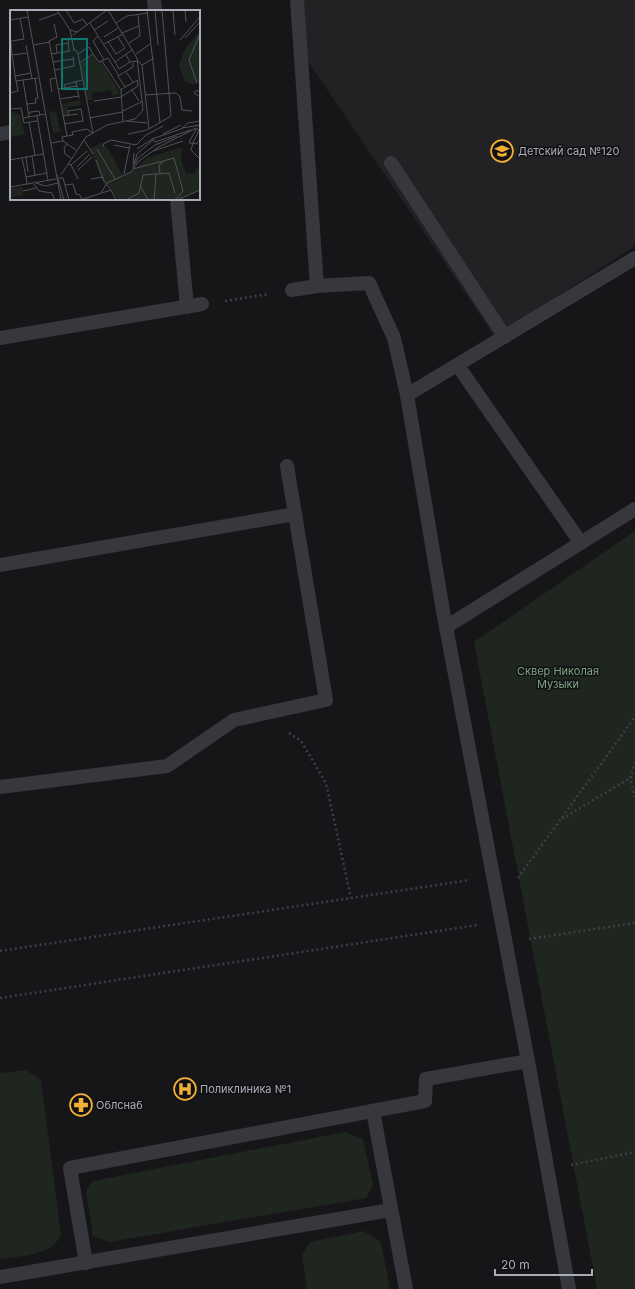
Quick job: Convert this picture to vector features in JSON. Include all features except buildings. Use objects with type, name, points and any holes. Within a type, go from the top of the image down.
[{"type":"lane","points":[[154,0],[155,10]]},
{"type":"lane","points":[[296,0],[318,286]]},
{"type":"lane","points":[[0,134],[10,132]]},
{"type":"lane","points":[[391,163],[505,337]]},
{"type":"lane","points":[[177,200],[187,307]]},
{"type":"lane","points":[[407,396],[635,258]]},
{"type":"lane","points":[[292,290],[318,286],[370,283],[394,338],[407,396],[446,627],[494,876],[569,1289]]},
{"type":"lane","points":[[0,338],[202,304]]},
{"type":"lane","points":[[458,366],[581,542]]},
{"type":"lane","points":[[0,787],[167,766],[234,720],[326,700],[288,466]]},
{"type":"lane","points":[[446,627],[635,509]]},
{"type":"lane","points":[[0,565],[295,514]]},
{"type":"lane","points":[[86,1263],[70,1168],[425,1101],[426,1079],[528,1061]]},
{"type":"lane","points":[[372,1111],[406,1289]]},
{"type":"lane","points":[[0,1277],[391,1210]]},
{"type":"path","points":[[202,304],[292,290]]},
{"type":"path","points":[[260,714],[301,741],[326,783],[351,898]]},
{"type":"path","points":[[499,905],[635,717]]},
{"type":"path","points":[[635,762],[630,778],[635,797]]},
{"type":"path","points":[[560,820],[635,775]]},
{"type":"path","points":[[0,951],[494,876]]},
{"type":"path","points":[[0,998],[502,921]]},
{"type":"path","points":[[506,943],[635,922]]},
{"type":"path","points":[[548,1170],[635,1152]]},
{"type":"shaded area","name":"Детский сад №120","points":[[301,0],[635,0],[635,246],[495,337],[305,57]]},
{"type":"green space","name":"Сквер Николая Музыки","points":[[635,531],[635,1289],[597,1289],[474,642]]},
{"type":"green space","points":[[26,1070],[41,1080],[61,1235],[56,1242],[43,1251],[26,1256],[0,1259],[0,1073]]},
{"type":"green space","points":[[345,1132],[363,1139],[373,1185],[366,1198],[109,1242],[93,1236],[86,1192],[93,1181]]},
{"type":"green space","points":[[363,1231],[381,1242],[390,1289],[307,1289],[302,1256],[310,1242]]},
{"type":"place","name":"Детский сад №120","points":[[502,151]]},
{"type":"place","name":"Поликлиника №1","points":[[185,1089]]},
{"type":"place","name":"Облснаб","points":[[81,1105]]}]
